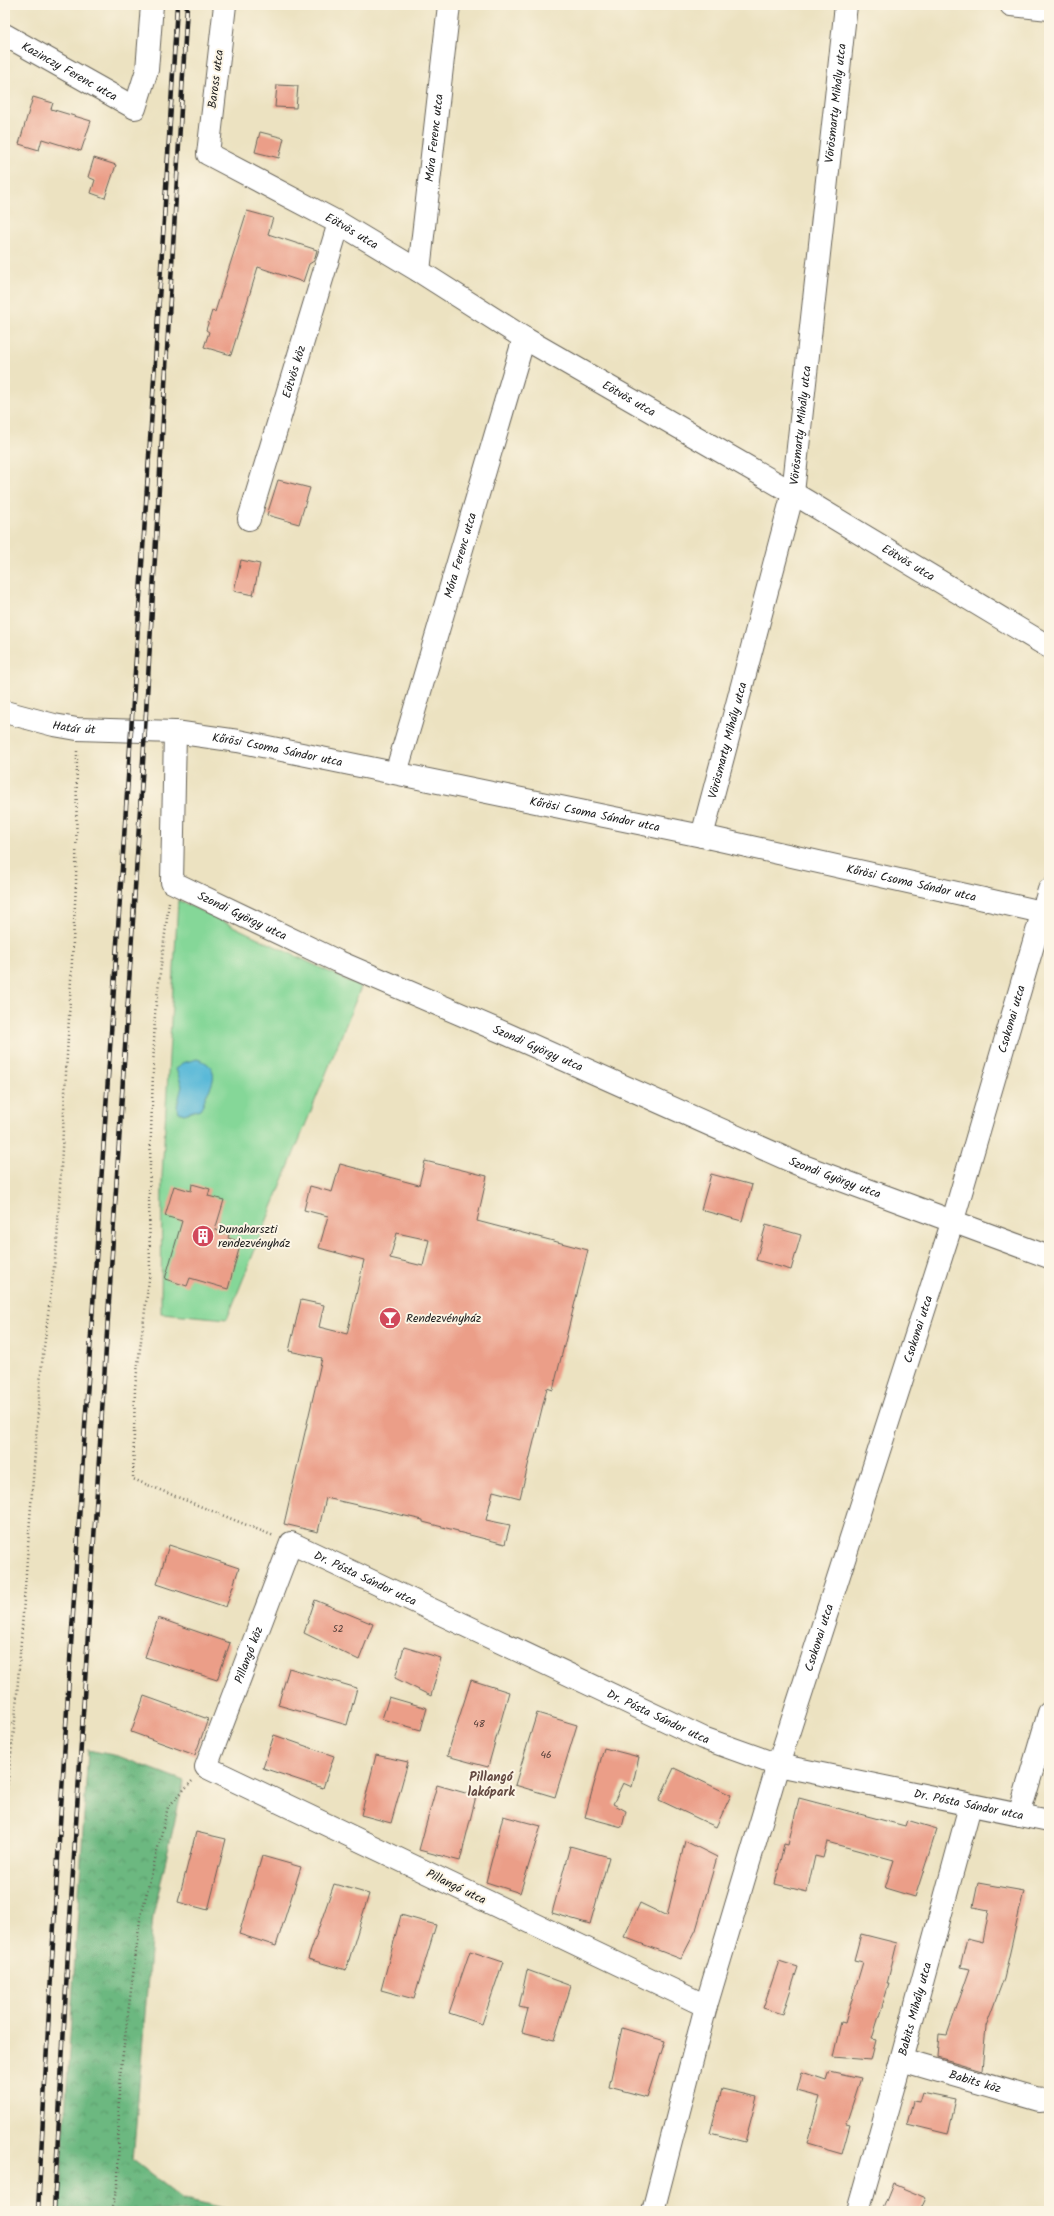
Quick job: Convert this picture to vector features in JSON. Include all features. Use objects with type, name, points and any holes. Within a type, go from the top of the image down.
[{"type":"street","name":"Kazinczy Ferenc utca","points":[[5,35],[135,108],[147,70],[152,5]]},
{"type":"street","name":"Baross utca","points":[[208,154],[225,5]]},
{"type":"street","name":"Móra Ferenc utca","points":[[420,271],[449,5]]},
{"type":"street","name":"Vörösmarty Mihály utca","points":[[702,836],[793,493],[846,5]]},
{"type":"street","points":[[1010,5],[1049,9]]},
{"type":"street","name":"Eötvös utca","points":[[208,154],[339,223],[420,271],[524,338],[793,493],[1049,647]]},
{"type":"street","name":"Eötvös köz","points":[[249,519],[339,223]]},
{"type":"street","name":"Móra Ferenc utca","points":[[396,773],[524,338]]},
{"type":"street","name":"Határ út","points":[[5,712],[54,725],[78,728],[145,730]]},
{"type":"street","name":"Kőrösi Csoma Sándor utca","points":[[145,730],[175,732],[238,742],[396,773],[702,836],[1042,912]]},
{"type":"street","points":[[172,882],[175,732]]},
{"type":"street","name":"Szondi György utca","points":[[172,882],[336,961],[510,1035],[798,1164],[953,1220],[1049,1257]]},
{"type":"street","name":"Csokonai utca","points":[[653,2211],[706,2006],[778,1765],[953,1220],[1007,1042],[1049,890]]},
{"type":"street","name":"Dr. Pósta Sándor utca","points":[[290,1543],[703,1738],[778,1765],[970,1806],[1049,1821]]},
{"type":"street","name":"Pillangó köz","points":[[206,1767],[290,1543]]},
{"type":"street","points":[[1019,1815],[1049,1713]]},
{"type":"street","name":"Pillangó utca","points":[[206,1767],[706,2006]]},
{"type":"street","name":"Babits Mihály utca","points":[[858,2211],[970,1806]]},
{"type":"street","name":"Babits köz","points":[[901,2060],[1039,2100],[1049,2099]]},
{"type":"path","points":[[5,1805],[15,1722],[41,1370],[57,1243],[76,885],[78,728]]},
{"type":"path","points":[[172,882],[155,1013],[149,1193],[150,1272],[134,1387],[133,1479],[290,1543]]},
{"type":"path","points":[[5,1727],[15,1722]]},
{"type":"path","points":[[111,2211],[118,2184],[119,2084],[140,1920],[168,1807],[206,1767]]},
{"type":"path","points":[[5,2011],[5,2034]]},
{"type":"green space","points":[[178,900],[361,987],[227,1319],[161,1313],[162,1177]]},
{"type":"green space","points":[[88,1750],[118,1756],[184,1781],[153,1916],[133,2160],[183,2199],[238,2211],[59,2211]]},
{"type":"water","points":[[197,1059],[209,1065],[212,1069],[212,1083],[200,1109],[184,1114],[179,1112],[177,1106],[182,1086],[176,1069],[182,1063]]},
{"type":"building","points":[[277,85],[298,86],[296,108],[275,107]]},
{"type":"building","points":[[33,97],[53,103],[51,109],[91,121],[81,151],[42,139],[39,150],[19,144]]},
{"type":"building","points":[[260,132],[284,138],[279,158],[255,152]]},
{"type":"building","points":[[94,158],[116,165],[105,198],[91,193],[95,180],[88,177]]},
{"type":"building","points":[[247,211],[273,218],[268,234],[317,250],[314,261],[309,264],[303,282],[258,267],[231,355],[204,347],[209,332],[206,330],[212,311],[215,312]]},
{"type":"building","points":[[278,480],[310,488],[299,524],[267,515]]},
{"type":"building","points":[[241,560],[260,564],[253,595],[234,591]]},
{"type":"building","points":[[425,1161],[487,1176],[477,1221],[588,1250],[553,1390],[547,1388],[520,1498],[493,1491],[486,1520],[510,1525],[505,1544],[423,1522],[423,1520],[326,1498],[318,1532],[284,1524],[322,1358],[289,1351],[301,1300],[324,1305],[319,1327],[347,1334],[364,1260],[319,1248],[328,1216],[304,1210],[310,1186],[332,1192],[340,1164],[419,1185]],"holes":[[[397,1233],[429,1240],[423,1266],[390,1258]]]},
{"type":"building","points":[[711,1174],[752,1185],[742,1221],[701,1210]]},
{"type":"building","name":"Dunaharszti rendezvényház","points":[[192,1184],[210,1189],[208,1196],[224,1200],[215,1230],[229,1234],[228,1238],[241,1242],[228,1289],[190,1278],[187,1286],[165,1279],[182,1221],[165,1216],[174,1186],[191,1191]]},
{"type":"building","points":[[766,1225],[801,1235],[791,1270],[756,1260]]},
{"type":"building","points":[[169,1545],[239,1568],[226,1607],[157,1584]]},
{"type":"building","points":[[315,1600],[373,1624],[359,1660],[304,1633]]},
{"type":"building","points":[[158,1618],[230,1643],[217,1680],[145,1657]]},
{"type":"building","points":[[404,1647],[441,1658],[431,1696],[395,1678]]},
{"type":"building","points":[[289,1668],[357,1688],[347,1725],[278,1705]]},
{"type":"building","points":[[471,1680],[509,1692],[488,1767],[447,1756]]},
{"type":"building","points":[[144,1696],[208,1719],[195,1755],[131,1732]]},
{"type":"building","points":[[389,1697],[427,1708],[421,1730],[382,1719]]},
{"type":"building","points":[[537,1713],[577,1725],[555,1797],[515,1785]]},
{"type":"building","points":[[274,1735],[334,1756],[323,1788],[263,1768]]},
{"type":"building","points":[[604,1748],[639,1757],[632,1787],[623,1783],[613,1804],[626,1811],[622,1827],[585,1817]]},
{"type":"building","points":[[376,1755],[408,1762],[391,1823],[361,1815]]},
{"type":"building","points":[[674,1768],[731,1795],[716,1827],[659,1800]]},
{"type":"building","points":[[437,1785],[476,1796],[460,1861],[419,1850]]},
{"type":"building","points":[[799,1798],[905,1826],[907,1820],[937,1829],[915,1897],[885,1888],[894,1860],[827,1842],[823,1858],[815,1856],[807,1892],[775,1884],[784,1844],[788,1845]]},
{"type":"building","points":[[503,1816],[541,1826],[520,1893],[486,1882]]},
{"type":"building","points":[[196,1832],[226,1839],[208,1910],[178,1902]]},
{"type":"building","points":[[685,1841],[717,1857],[696,1930],[681,1959],[624,1937],[640,1903],[667,1916]]},
{"type":"building","points":[[570,1846],[609,1857],[590,1924],[552,1913]]},
{"type":"building","points":[[262,1856],[301,1867],[276,1946],[239,1934]]},
{"type":"building","points":[[978,1883],[1024,1891],[1004,1978],[986,2026],[982,2070],[937,2057],[939,2034],[947,2035],[970,1969],[960,1967],[967,1938],[983,1942],[989,1910],[973,1907]]},
{"type":"building","points":[[334,1884],[369,1894],[346,1970],[308,1959]]},
{"type":"building","points":[[401,1915],[436,1925],[414,1999],[381,1990]]},
{"type":"building","points":[[861,1934],[897,1943],[887,1984],[889,1984],[872,2039],[876,2040],[871,2060],[833,2057],[841,2022],[845,2023],[863,1962],[854,1960]]},
{"type":"building","points":[[470,1951],[503,1962],[482,2024],[449,2013]]},
{"type":"building","points":[[779,1961],[798,1967],[783,2014],[763,2008]]},
{"type":"building","points":[[527,1970],[571,1986],[554,2040],[522,2032],[528,2009],[519,2007]]},
{"type":"building","points":[[622,2028],[665,2041],[647,2097],[609,2087]]},
{"type":"building","points":[[829,2071],[861,2078],[846,2124],[850,2125],[842,2154],[807,2144],[820,2097],[797,2091],[802,2072],[826,2080]]},
{"type":"building","points":[[722,2089],[757,2097],[745,2142],[710,2133]]},
{"type":"building","points":[[922,2092],[956,2099],[948,2134],[907,2124],[913,2101],[919,2102]]},
{"type":"building","points":[[893,2184],[926,2198],[920,2211],[882,2211]]},
{"type":"railway","points":[[38,2211],[70,1659],[143,557],[177,5]]},
{"type":"railway","points":[[54,2211],[68,1951],[145,730],[187,5]]},
{"type":"place","name":"Dunaharszti rendezvényház","points":[[203,1236]]},
{"type":"place","name":"Rendezvényház","points":[[390,1318]]},
{"type":"district","name":"Pillangó lakópark","points":[[491,1784]]}]
